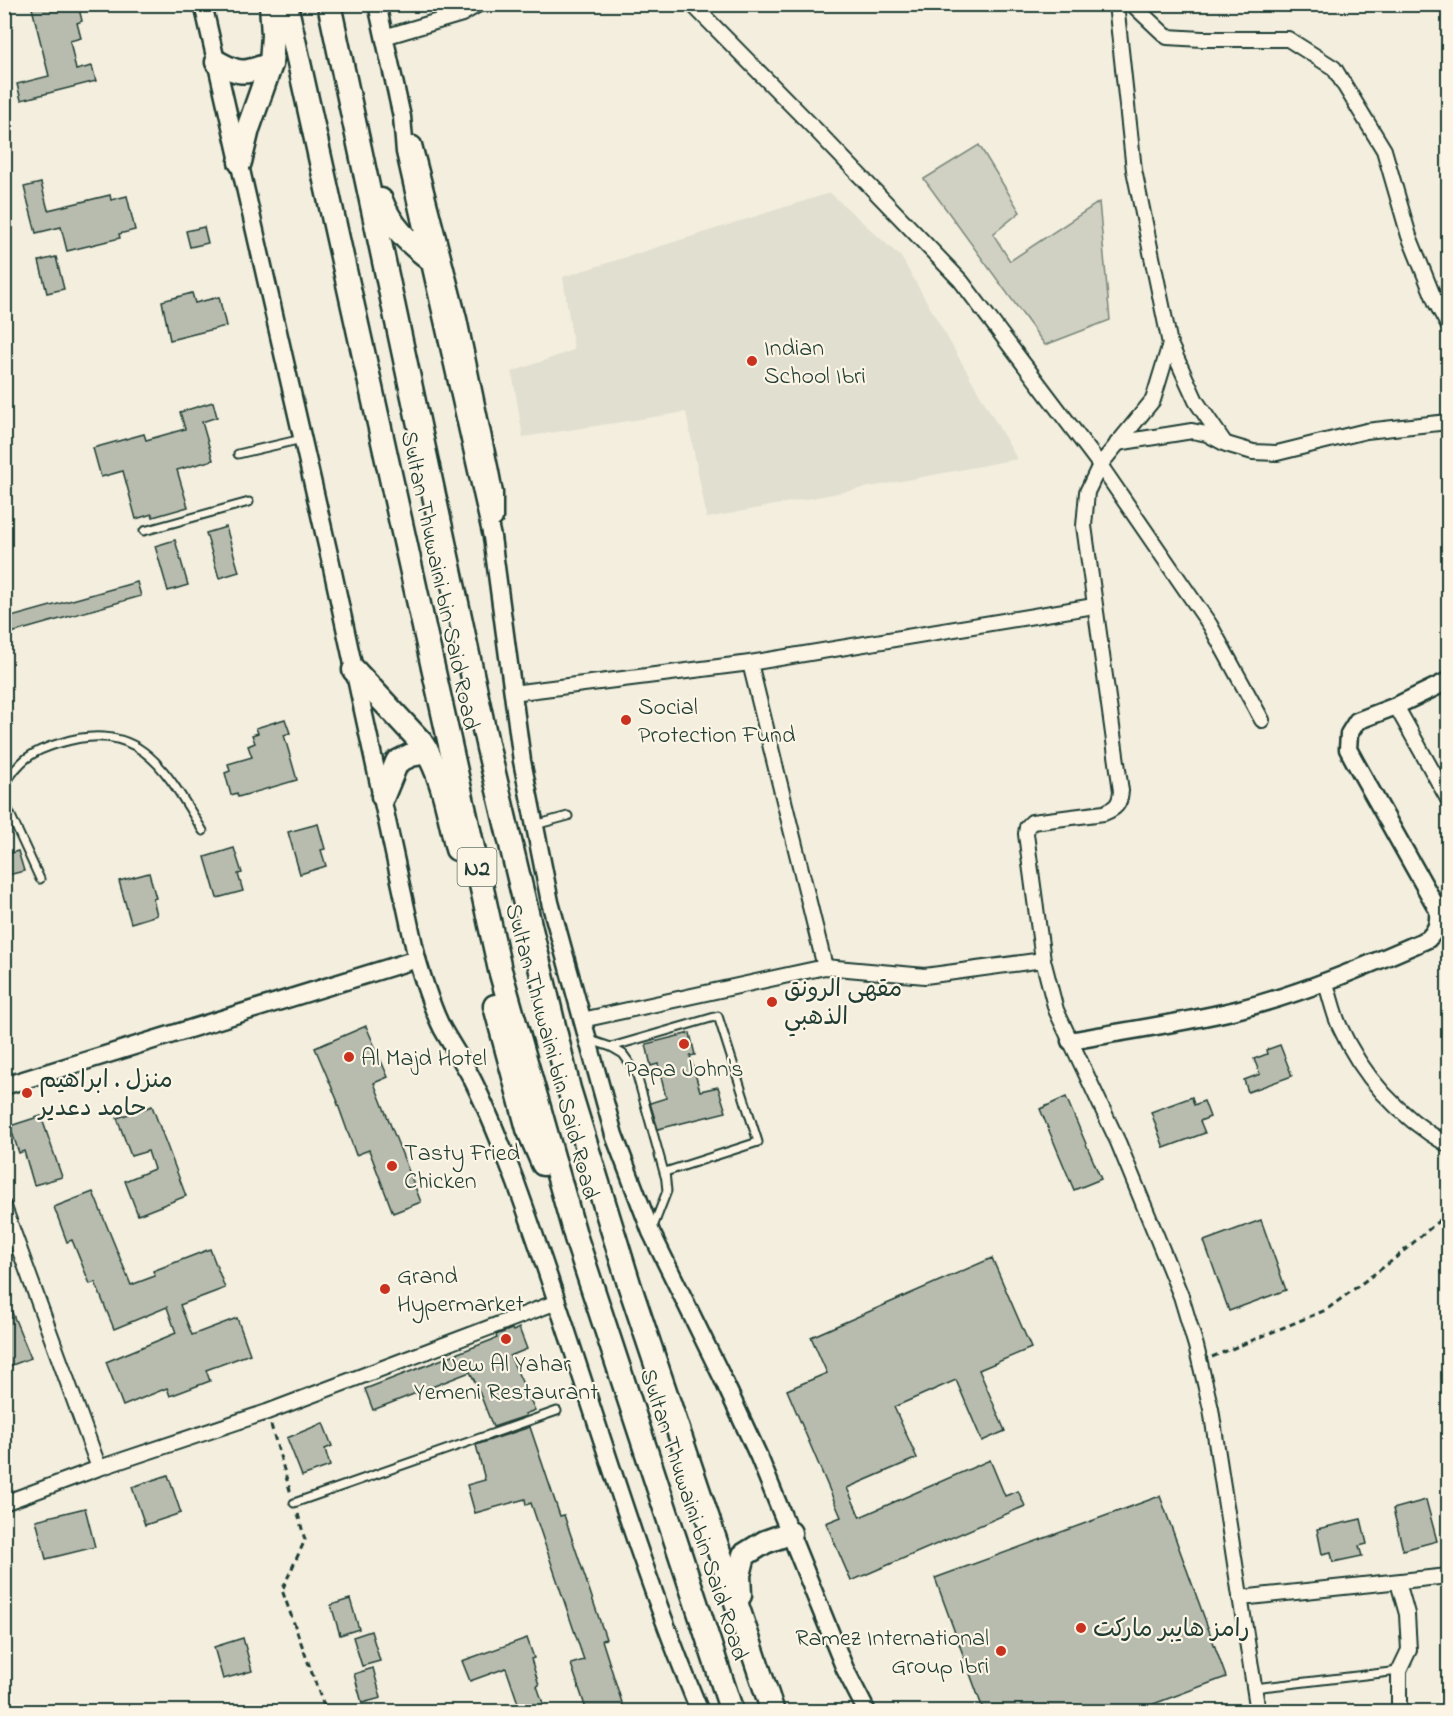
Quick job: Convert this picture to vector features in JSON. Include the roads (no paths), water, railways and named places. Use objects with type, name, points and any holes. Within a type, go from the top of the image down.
[{"type":"highway","points":[[240,162],[248,129],[271,64],[273,35],[271,4]]},
{"type":"highway","name":"Sultan Thuwaini bin Said Road","points":[[286,4],[500,970],[576,1238],[732,1712]]},
{"type":"highway","name":"Sultan Thuwaini bin Said Road","points":[[329,4],[488,748],[569,1089],[629,1284],[773,1712]]},
{"type":"highway","points":[[217,62],[233,71],[245,73],[271,64]]},
{"type":"highway","points":[[360,142],[385,212],[400,234],[429,258]]},
{"type":"highway","points":[[354,670],[421,742],[439,774],[506,1052],[528,1129],[576,1238]]},
{"type":"highway","points":[[383,796],[397,762],[411,755],[428,752]]},
{"type":"highway","points":[[741,1614],[739,1575],[744,1555],[765,1542],[790,1533]]},
{"type":"street","points":[[203,4],[383,796],[417,959],[427,994],[494,1124],[557,1302],[640,1555],[700,1712]]},
{"type":"street","points":[[377,4],[402,117],[421,168],[458,319],[491,476],[494,515],[492,537]]},
{"type":"street","points":[[384,37],[462,14],[479,4]]},
{"type":"street","points":[[692,4],[961,281],[1100,465],[1210,625],[1262,720]]},
{"type":"street","points":[[1116,4],[1134,170],[1170,344],[1196,401],[1226,444]]},
{"type":"street","points":[[1132,4],[1167,37],[1288,39],[1334,68],[1384,150],[1409,236],[1436,303],[1449,325]]},
{"type":"street","points":[[402,117],[405,152],[492,537],[522,761],[550,902],[614,1135],[651,1232],[722,1377],[790,1533],[845,1669],[867,1712]]},
{"type":"street","points":[[429,258],[443,278],[458,319]]},
{"type":"street","points":[[1170,344],[1153,400],[1100,465],[1087,492],[1084,526],[1121,791],[1120,801],[1114,809],[1104,813],[1032,822],[1027,827],[1026,834],[1042,960],[1056,1010],[1118,1142],[1181,1296],[1200,1362],[1211,1409],[1258,1712]]},
{"type":"street","points":[[1117,443],[1192,431],[1207,434],[1226,444],[1253,452],[1277,453],[1366,431],[1449,422]]},
{"type":"street","points":[[512,693],[750,663],[1094,606]]},
{"type":"street","points":[[750,663],[825,967]]},
{"type":"street","points":[[1070,1041],[1238,1010],[1294,993],[1428,939],[1435,931],[1444,927],[1438,910],[1348,749],[1349,734],[1357,721],[1449,681]]},
{"type":"street","points":[[1396,706],[1449,799]]},
{"type":"street","points":[[4,1086],[417,959]]},
{"type":"street","points":[[582,1020],[825,967],[925,976],[1042,960]]},
{"type":"street","points":[[1325,981],[1339,1024],[1360,1064],[1388,1100],[1423,1130],[1449,1145]]},
{"type":"street","points":[[4,1208],[99,1468]]},
{"type":"street","points":[[4,1503],[99,1468],[267,1412],[557,1302]]},
{"type":"street","points":[[1240,1598],[1449,1575]]},
{"type":"street","points":[[1398,1582],[1407,1614],[1409,1650],[1399,1671],[1399,1712]]},
{"type":"lane","points":[[238,454],[302,439]]},
{"type":"lane","points":[[144,531],[249,502]]},
{"type":"lane","points":[[4,786],[15,768],[28,755],[75,738],[93,735],[116,737],[135,746],[156,762],[179,792],[203,831]]},
{"type":"lane","points":[[4,792],[5,803],[40,879]]},
{"type":"lane","points":[[534,825],[568,816]]},
{"type":"lane","points":[[611,1047],[718,1016],[758,1142],[665,1172],[667,1191],[651,1232]]},
{"type":"lane","points":[[587,1039],[611,1047],[623,1054],[636,1072],[666,1178]]},
{"type":"lane","points":[[294,1503],[557,1411]]},
{"type":"lane","points":[[1254,1688],[1399,1671]]},
{"type":"place","name":"Indian School Ibri","points":[[752,361]]},
{"type":"place","name":"Social Protection Fund","points":[[626,720]]},
{"type":"place","name":"مقهى الرونق الذهبي","points":[[772,1002]]},
{"type":"place","name":"Papa John's","points":[[684,1044]]},
{"type":"place","name":"Al Majd Hotel","points":[[349,1057]]},
{"type":"place","name":"منزل . ابراهيم حامد دعدير","points":[[27,1093]]},
{"type":"place","name":"Tasty Fried Chicken","points":[[392,1166]]},
{"type":"place","name":"Grand Hypermarket","points":[[385,1289]]},
{"type":"place","name":"New Al Yahar Yemeni Restaurant","points":[[506,1339]]},
{"type":"place","name":"رامز هايبر ماركت","points":[[1081,1628]]},
{"type":"place","name":"Ramez International Group Ibri","points":[[1001,1651]]}]
